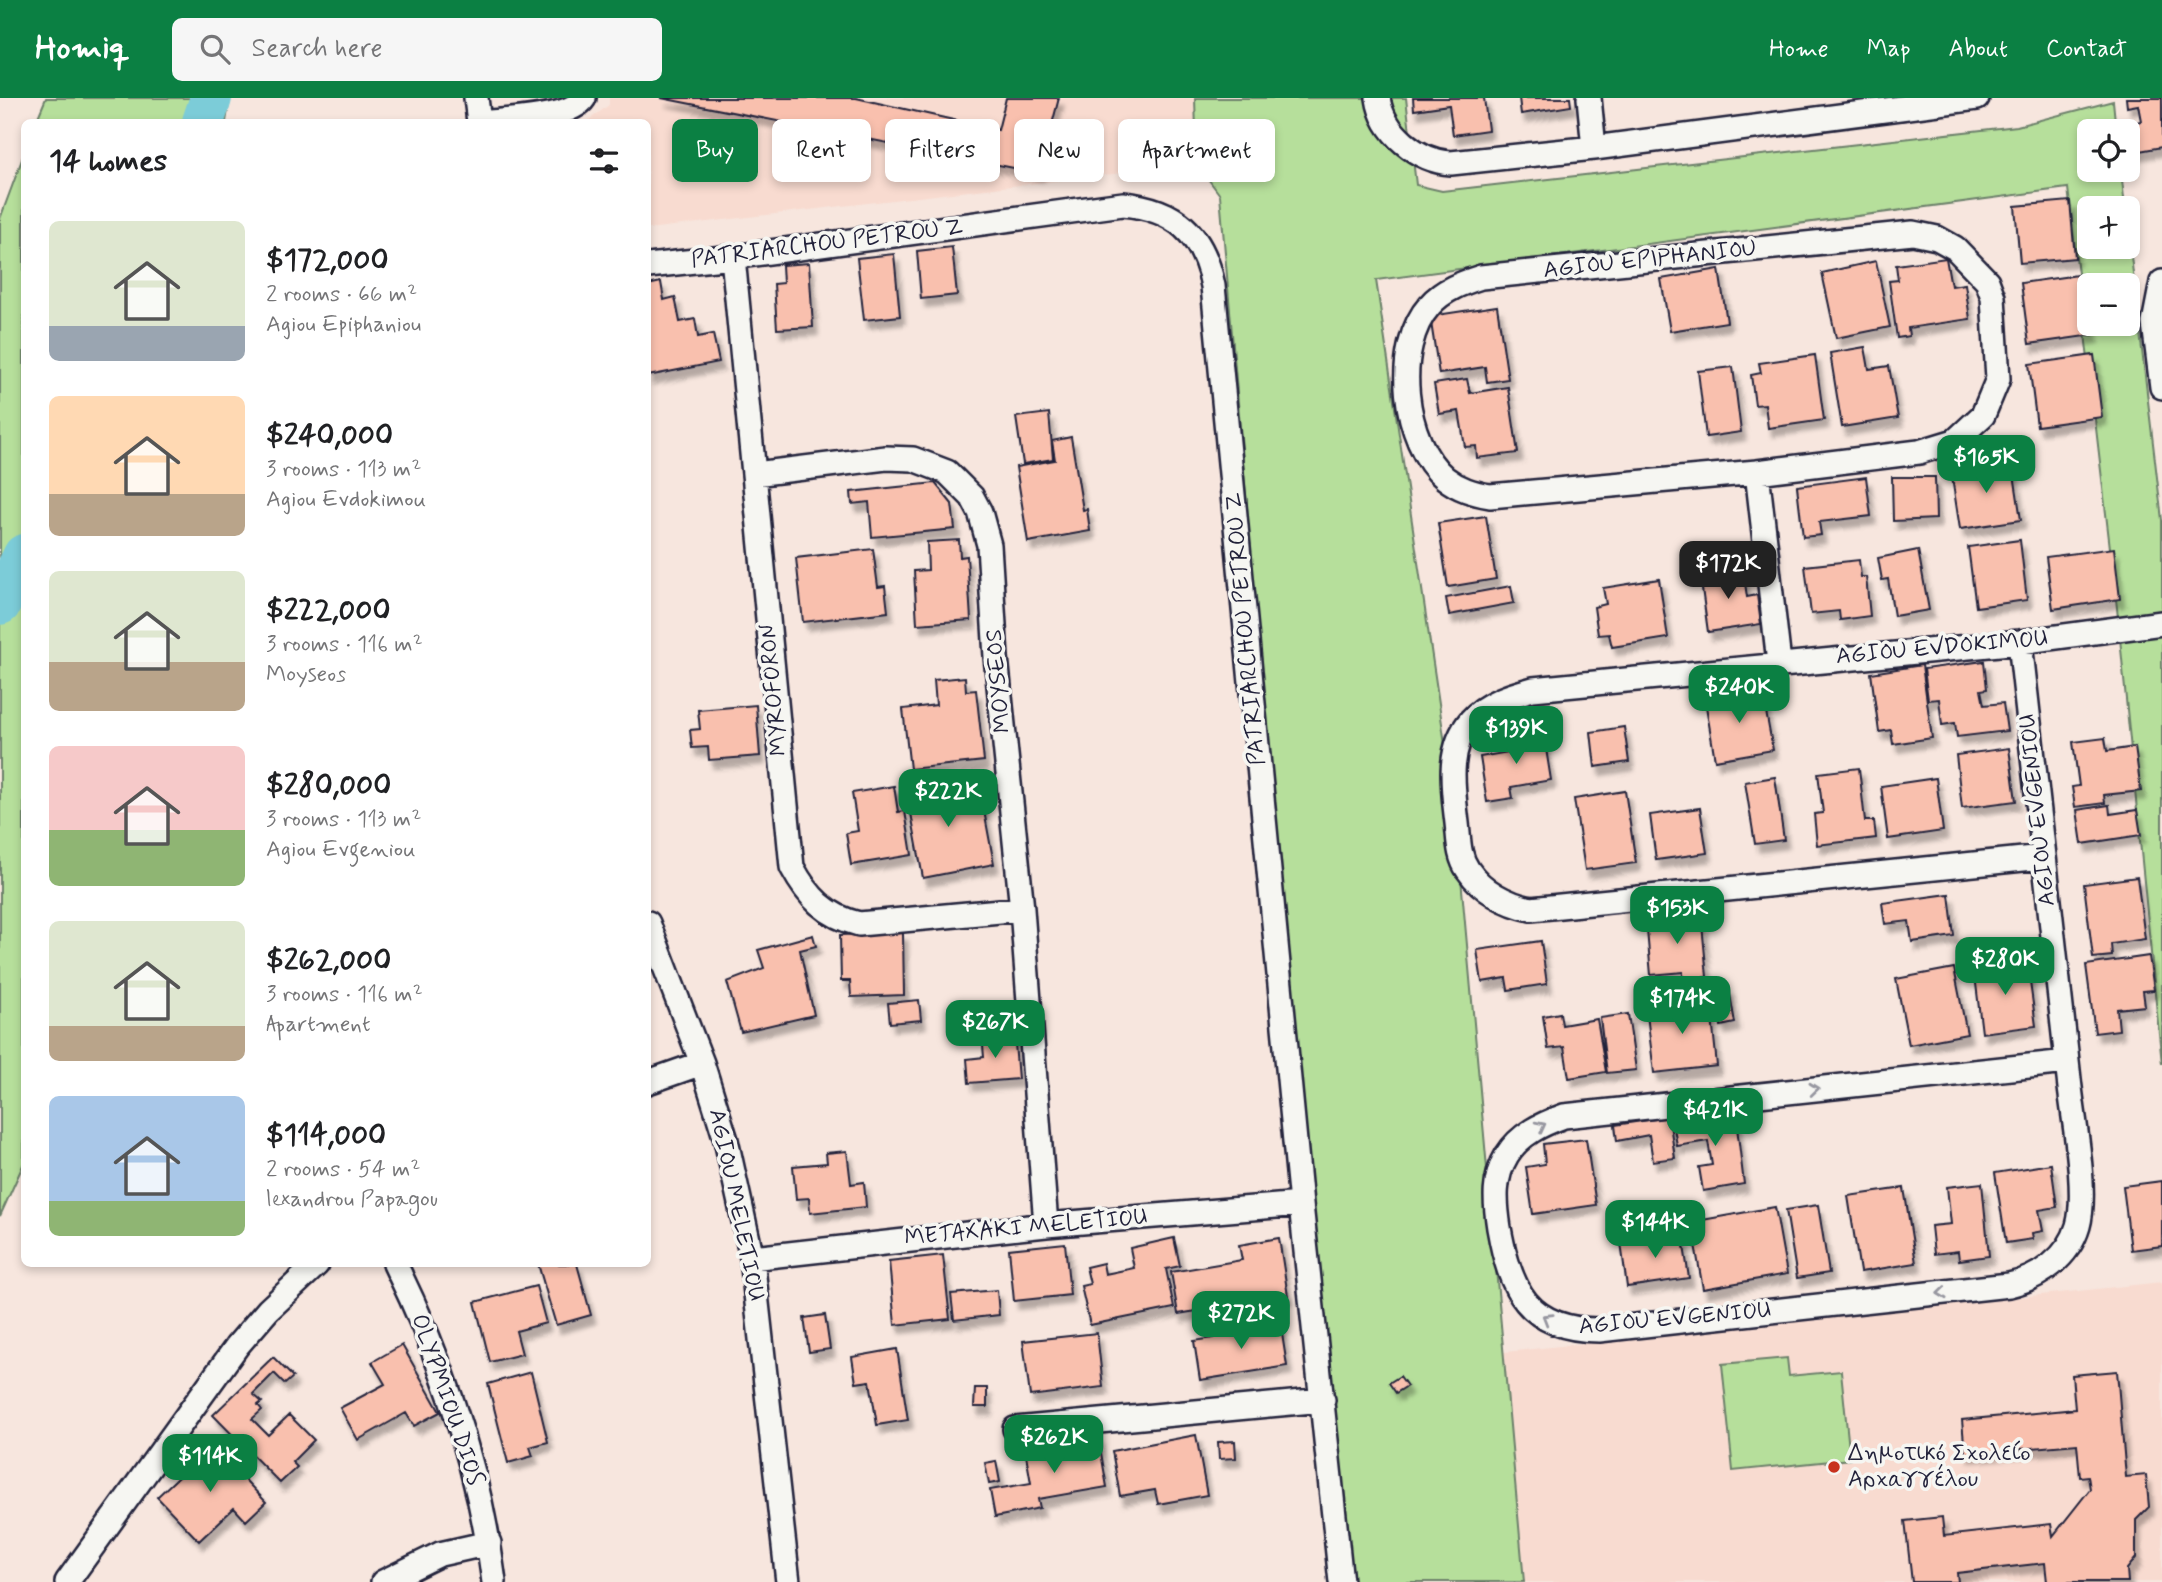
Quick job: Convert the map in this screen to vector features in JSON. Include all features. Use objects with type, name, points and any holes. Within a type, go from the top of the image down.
[{"type":"street","points":[[476,98],[479,119]]},
{"type":"street","points":[[513,119],[563,112],[575,107],[584,98]]},
{"type":"street","points":[[1378,98],[1392,127],[1408,148],[1432,162],[1451,163],[1594,148],[1849,107],[1977,98]]},
{"type":"street","points":[[1589,98],[1594,148]]},
{"type":"street","name":"PATRIARCHOU PETROU Z","points":[[651,266],[1123,204],[1146,206],[1173,217],[1201,249],[1213,286],[1301,1204],[1341,1582]]},
{"type":"street","name":"AGIOU EPIPHANIOU","points":[[1913,233],[1937,238],[1971,263],[1987,281],[1993,297],[1998,379],[1992,399],[1970,430],[1955,441],[1919,452],[1757,472],[1508,496],[1490,496],[1459,488],[1437,470],[1417,435],[1407,382],[1406,356],[1412,334],[1429,306],[1445,292],[1481,277],[1913,233]]},
{"type":"street","name":"MYROFORON","points":[[733,257],[788,853],[801,885],[826,911],[841,920],[859,924],[1023,909]]},
{"type":"street","points":[[2162,282],[2154,323],[2162,387]]},
{"type":"street","name":"MOYSEOS","points":[[754,474],[886,458],[913,459],[947,472],[972,498],[980,512],[989,545],[996,657],[1023,909],[1046,1225]]},
{"type":"street","points":[[1757,472],[1779,663]]},
{"type":"street","name":"AGIOU EVDOKIMOU","points":[[2043,857],[1531,909],[1505,901],[1478,882],[1467,869],[1461,856],[1451,776],[1455,751],[1472,719],[1491,704],[1533,689],[1779,663],[2020,642],[2162,623]]},
{"type":"street","name":"AGIOU EVGENIOU","points":[[2020,642],[2067,1062],[2082,1206],[2074,1239],[2053,1264],[2026,1281],[2009,1285],[1576,1330],[1545,1318],[1513,1284],[1506,1268],[1495,1190],[1508,1153],[1522,1137],[1540,1125],[1564,1116],[2067,1062]]},
{"type":"street","name":"AGIOU MELETIOU","points":[[651,931],[702,1063],[726,1140],[752,1258],[788,1582]]},
{"type":"street","points":[[651,1081],[702,1063]]},
{"type":"street","name":"METAXAKI MELETIOU","points":[[752,1258],[1046,1225],[1301,1204]]},
{"type":"street","points":[[67,1582],[237,1346],[268,1310],[314,1267]]},
{"type":"street","name":"OLYPMIOU DIOS","points":[[396,1267],[454,1407],[473,1466],[494,1582]]},
{"type":"street","points":[[1015,1429],[1323,1400]]},
{"type":"street","points":[[383,1582],[440,1554],[489,1543]]},
{"type":"shaded area","points":[[609,98],[1195,98],[1196,119],[1118,119],[1118,173],[1104,175],[1104,119],[1014,119],[1014,182],[1045,182],[651,229],[651,119],[590,119],[609,105]]},
{"type":"shaded area","name":"Δημοτικό Σχολείο Αρχαγγέλου","points":[[2162,1282],[2162,1582],[1517,1582],[1496,1353]]},
{"type":"green space","points":[[46,98],[230,98],[226,119],[37,119]]},
{"type":"green space","points":[[1195,98],[1406,98],[1416,185],[1442,191],[2017,126],[2113,101],[2115,119],[2077,119],[2077,182],[2122,182],[2124,196],[2077,196],[2077,259],[2131,259],[2133,273],[2078,273],[2068,188],[1376,280],[1455,811],[1524,1582],[1340,1582],[1220,195],[1210,182],[1275,182],[1275,119],[1196,119]]},
{"type":"green space","points":[[21,162],[21,1170],[0,1216],[0,219]]},
{"type":"green space","points":[[2140,333],[2162,520],[2162,1064],[2117,608],[2085,336],[2140,336]]},
{"type":"green space","points":[[1787,1358],[1789,1376],[1841,1371],[1850,1459],[1733,1471],[1722,1364]]},
{"type":"building","points":[[661,98],[856,98],[949,119],[885,119],[885,142],[871,140],[871,119],[772,120]]},
{"type":"building","points":[[1006,98],[1059,98],[1053,119],[1014,119],[1014,168],[1000,165],[1000,122]]},
{"type":"building","points":[[1413,98],[1484,98],[1488,130],[1453,135],[1449,105],[1414,110]]},
{"type":"building","points":[[1519,98],[1570,98],[1571,106],[1521,114]]},
{"type":"building","points":[[2126,98],[2162,98],[2162,147],[2140,151],[2141,121],[2138,105],[2127,107]]},
{"type":"building","points":[[2070,201],[2075,258],[2020,263],[2015,206]]},
{"type":"building","points":[[952,247],[957,295],[921,299],[917,251]]},
{"type":"building","points":[[894,254],[900,316],[864,320],[857,258]]},
{"type":"building","points":[[1946,258],[1951,286],[1965,284],[1970,319],[1908,328],[1909,336],[1897,338],[1889,281],[1898,280],[1896,265]]},
{"type":"building","points":[[1876,261],[1890,327],[1836,338],[1822,273]]},
{"type":"building","points":[[809,263],[813,327],[777,329],[774,284],[783,283],[782,265]]},
{"type":"building","points":[[1719,269],[1727,322],[1670,331],[1661,279]]},
{"type":"building","points":[[2077,275],[2077,336],[2086,336],[2029,344],[2021,283]]},
{"type":"building","points":[[661,282],[664,300],[675,297],[680,322],[695,319],[698,337],[713,334],[719,362],[651,375],[651,284]]},
{"type":"building","points":[[1497,306],[1508,379],[1487,382],[1485,367],[1439,374],[1430,316]]},
{"type":"building","points":[[1865,347],[1869,369],[1889,366],[1898,418],[1842,427],[1830,353]]},
{"type":"building","points":[[1815,355],[1824,420],[1768,428],[1765,404],[1755,405],[1751,375],[1761,373],[1759,363]]},
{"type":"building","points":[[2094,355],[2102,417],[2037,426],[2029,364]]},
{"type":"building","points":[[1733,367],[1741,432],[1706,437],[1698,371]]},
{"type":"building","points":[[1467,379],[1470,393],[1508,387],[1518,453],[1477,458],[1476,446],[1465,447],[1459,411],[1439,414],[1434,384]]},
{"type":"building","points":[[1049,413],[1053,459],[1023,464],[1016,417]]},
{"type":"building","points":[[1071,437],[1083,510],[1087,509],[1090,531],[1028,542],[1016,467],[1055,460],[1052,441]]},
{"type":"building","points":[[2012,461],[2021,520],[1960,529],[1951,471]]},
{"type":"building","points":[[1866,477],[1871,516],[1819,522],[1821,535],[1803,537],[1797,486]]},
{"type":"building","points":[[1892,477],[1935,477],[1936,519],[1893,521]]},
{"type":"building","points":[[935,483],[952,504],[955,529],[872,537],[869,502],[852,504],[851,492]]},
{"type":"building","points":[[1486,516],[1496,579],[1448,587],[1438,523]]},
{"type":"building","points":[[959,540],[960,557],[967,556],[971,620],[917,624],[914,571],[928,570],[927,542]]},
{"type":"building","points":[[2020,540],[2027,600],[1976,607],[1968,547]]},
{"type":"building","points":[[2114,548],[2120,599],[2053,609],[2046,557]]},
{"type":"building","points":[[873,549],[878,587],[885,586],[888,612],[803,622],[796,558]]},
{"type":"building","points":[[1918,550],[1929,610],[1894,616],[1888,579],[1882,580],[1878,558]]},
{"type":"building","points":[[1859,560],[1861,577],[1866,577],[1870,616],[1840,620],[1839,611],[1811,614],[1805,566]]},
{"type":"building","points":[[1743,569],[1747,597],[1757,595],[1761,624],[1708,632],[1700,574]]},
{"type":"building","points":[[1659,579],[1668,638],[1612,647],[1609,634],[1598,635],[1594,607],[1606,604],[1603,588]]},
{"type":"building","points":[[1511,586],[1514,603],[1449,615],[1446,598]]},
{"type":"building","points":[[1984,661],[1987,689],[1981,690],[1984,705],[2003,703],[2007,731],[1957,737],[1955,723],[1942,725],[1939,699],[1928,700],[1924,669]]},
{"type":"building","points":[[1922,665],[1932,738],[1893,744],[1891,730],[1879,732],[1871,673]]},
{"type":"building","points":[[965,677],[966,691],[976,690],[984,761],[910,769],[903,709],[936,705],[934,680]]},
{"type":"building","points":[[1762,690],[1773,750],[1715,760],[1705,700]]},
{"type":"building","points":[[756,705],[760,756],[709,760],[708,747],[692,748],[690,730],[700,729],[698,710]]},
{"type":"building","points":[[1624,727],[1629,762],[1595,767],[1591,732]]},
{"type":"building","points":[[1543,730],[1551,780],[1511,787],[1513,798],[1487,802],[1480,757],[1514,751],[1511,735]]},
{"type":"building","points":[[2105,738],[2107,751],[2135,747],[2141,791],[2104,795],[2105,803],[2075,807],[2072,787],[2079,786],[2073,742]]},
{"type":"building","points":[[2009,748],[2016,801],[1962,808],[1956,755]]},
{"type":"building","points":[[1859,768],[1865,821],[1874,821],[1876,838],[1817,845],[1814,814],[1823,813],[1818,773]]},
{"type":"building","points":[[956,777],[961,804],[982,800],[994,864],[923,878],[906,786]]},
{"type":"building","points":[[1775,777],[1784,840],[1755,844],[1745,782]]},
{"type":"building","points":[[1936,778],[1943,831],[1888,839],[1881,786]]},
{"type":"building","points":[[894,786],[898,812],[905,811],[912,855],[851,865],[846,833],[858,831],[852,793]]},
{"type":"building","points":[[1625,791],[1636,863],[1585,870],[1574,799]]},
{"type":"building","points":[[2109,805],[2110,814],[2137,810],[2141,835],[2082,844],[2077,810]]},
{"type":"building","points":[[1700,808],[1707,853],[1656,860],[1650,815]]},
{"type":"building","points":[[2137,877],[2145,939],[2111,944],[2112,956],[2093,958],[2084,884]]},
{"type":"building","points":[[1949,894],[1954,936],[1912,942],[1909,921],[1885,924],[1882,903]]},
{"type":"building","points":[[1701,914],[1707,977],[1683,979],[1683,972],[1651,975],[1646,919]]},
{"type":"building","points":[[903,933],[904,995],[851,997],[850,981],[841,981],[840,935]]},
{"type":"building","points":[[813,935],[816,946],[800,950],[814,1015],[741,1032],[727,982],[764,968],[758,950]]},
{"type":"building","points":[[1541,941],[1547,984],[1508,990],[1506,978],[1482,982],[1477,950]]},
{"type":"building","points":[[2149,956],[2154,990],[2143,991],[2145,1006],[2117,1009],[2119,1030],[2095,1033],[2086,965]]},
{"type":"building","points":[[2027,960],[2036,1026],[1982,1033],[1974,967]]},
{"type":"building","points":[[1954,968],[1967,1034],[1909,1045],[1896,979]]},
{"type":"building","points":[[1729,989],[1735,1023],[1721,1026],[1715,991]]},
{"type":"building","points":[[1710,999],[1717,1066],[1654,1073],[1646,1006]]},
{"type":"building","points":[[919,1000],[921,1020],[890,1023],[888,1003]]},
{"type":"building","points":[[1560,1013],[1562,1025],[1597,1019],[1606,1072],[1569,1078],[1564,1047],[1548,1049],[1543,1016]]},
{"type":"building","points":[[1628,1014],[1636,1070],[1607,1073],[1600,1018]]},
{"type":"building","points":[[1014,1032],[1018,1079],[969,1083],[967,1059],[984,1057],[982,1034]]},
{"type":"building","points":[[1735,1111],[1744,1184],[1703,1191],[1699,1167],[1712,1165],[1708,1141],[1677,1146],[1673,1121]]},
{"type":"building","points":[[1669,1117],[1675,1158],[1653,1161],[1649,1135],[1617,1141],[1615,1125]]},
{"type":"building","points":[[1586,1139],[1596,1205],[1533,1214],[1526,1167],[1545,1164],[1543,1144]]},
{"type":"building","points":[[847,1151],[851,1184],[864,1182],[866,1207],[810,1213],[809,1198],[796,1199],[793,1166],[827,1163],[826,1153]]},
{"type":"building","points":[[2051,1164],[2057,1207],[2039,1210],[2043,1231],[2032,1233],[2033,1239],[2006,1243],[1995,1173]]},
{"type":"building","points":[[2162,1181],[2162,1246],[2131,1250],[2123,1186]]},
{"type":"building","points":[[1982,1183],[1989,1256],[1959,1260],[1958,1251],[1934,1254],[1931,1226],[1951,1224],[1947,1187]]},
{"type":"building","points":[[1904,1188],[1916,1263],[1860,1272],[1848,1196]]},
{"type":"building","points":[[1818,1205],[1829,1273],[1797,1278],[1786,1210]]},
{"type":"building","points":[[1775,1207],[1787,1274],[1703,1289],[1691,1222]]},
{"type":"building","points":[[1682,1233],[1689,1278],[1627,1287],[1621,1243]]},
{"type":"building","points":[[1174,1238],[1180,1266],[1166,1269],[1174,1308],[1090,1325],[1081,1286],[1090,1284],[1086,1267],[1103,1263],[1105,1274],[1134,1268],[1130,1248]]},
{"type":"building","points":[[1279,1238],[1288,1296],[1178,1314],[1171,1272],[1242,1260],[1239,1245]]},
{"type":"building","points":[[1065,1243],[1070,1295],[1014,1301],[1009,1249]]},
{"type":"building","points":[[943,1255],[950,1319],[895,1325],[889,1261]]},
{"type":"building","points":[[539,1267],[578,1267],[591,1315],[556,1325]]},
{"type":"building","points":[[536,1286],[546,1323],[516,1331],[522,1354],[490,1362],[475,1302]]},
{"type":"building","points":[[997,1290],[999,1315],[954,1320],[951,1294]]},
{"type":"building","points":[[825,1315],[830,1349],[809,1352],[804,1318]]},
{"type":"building","points":[[1280,1321],[1287,1366],[1200,1380],[1194,1341],[1214,1338],[1213,1331]]},
{"type":"building","points":[[1097,1333],[1103,1387],[1030,1396],[1023,1341]]},
{"type":"building","points":[[402,1345],[440,1412],[414,1426],[406,1413],[358,1440],[340,1408],[385,1384],[372,1362]]},
{"type":"building","points":[[897,1349],[908,1420],[877,1425],[870,1381],[856,1383],[852,1357]]},
{"type":"building","points":[[273,1357],[293,1377],[285,1384],[274,1373],[253,1394],[262,1402],[258,1405],[262,1410],[252,1419],[268,1435],[289,1415],[314,1440],[292,1462],[297,1467],[280,1483],[213,1415]]},
{"type":"building","points":[[2117,1371],[2126,1477],[2146,1475],[2149,1507],[2136,1520],[2136,1558],[2127,1569],[2128,1582],[2047,1582],[2045,1563],[1957,1573],[1958,1582],[1912,1582],[1905,1521],[1942,1517],[1944,1536],[2051,1524],[2053,1536],[2090,1489],[2088,1476],[2080,1477],[2077,1444],[1965,1454],[1962,1420],[2075,1409],[2072,1375]]},
{"type":"building","points":[[531,1372],[548,1442],[530,1447],[533,1456],[508,1463],[488,1384]]},
{"type":"building","points":[[1400,1376],[1407,1386],[1396,1393],[1389,1383]]},
{"type":"building","points":[[975,1388],[987,1388],[987,1407],[974,1407]]},
{"type":"building","points":[[1196,1435],[1207,1495],[1158,1504],[1155,1490],[1120,1496],[1112,1451]]},
{"type":"building","points":[[1098,1436],[1107,1487],[1038,1499],[1040,1508],[995,1517],[990,1490],[1031,1483],[1025,1449]]},
{"type":"building","points":[[1235,1441],[1236,1458],[1219,1459],[1218,1442]]},
{"type":"building","points":[[212,1445],[266,1502],[246,1521],[234,1508],[199,1541],[157,1497]]},
{"type":"building","points":[[996,1461],[1000,1482],[989,1484],[985,1463]]},
{"type":"waterway","points":[[204,119],[211,98]]},
{"type":"waterway","points":[[0,604],[21,561]]},
{"type":"place","name":"Δημοτικό Σχολείο Αρχαγγέλου","points":[[1834,1467]]}]
